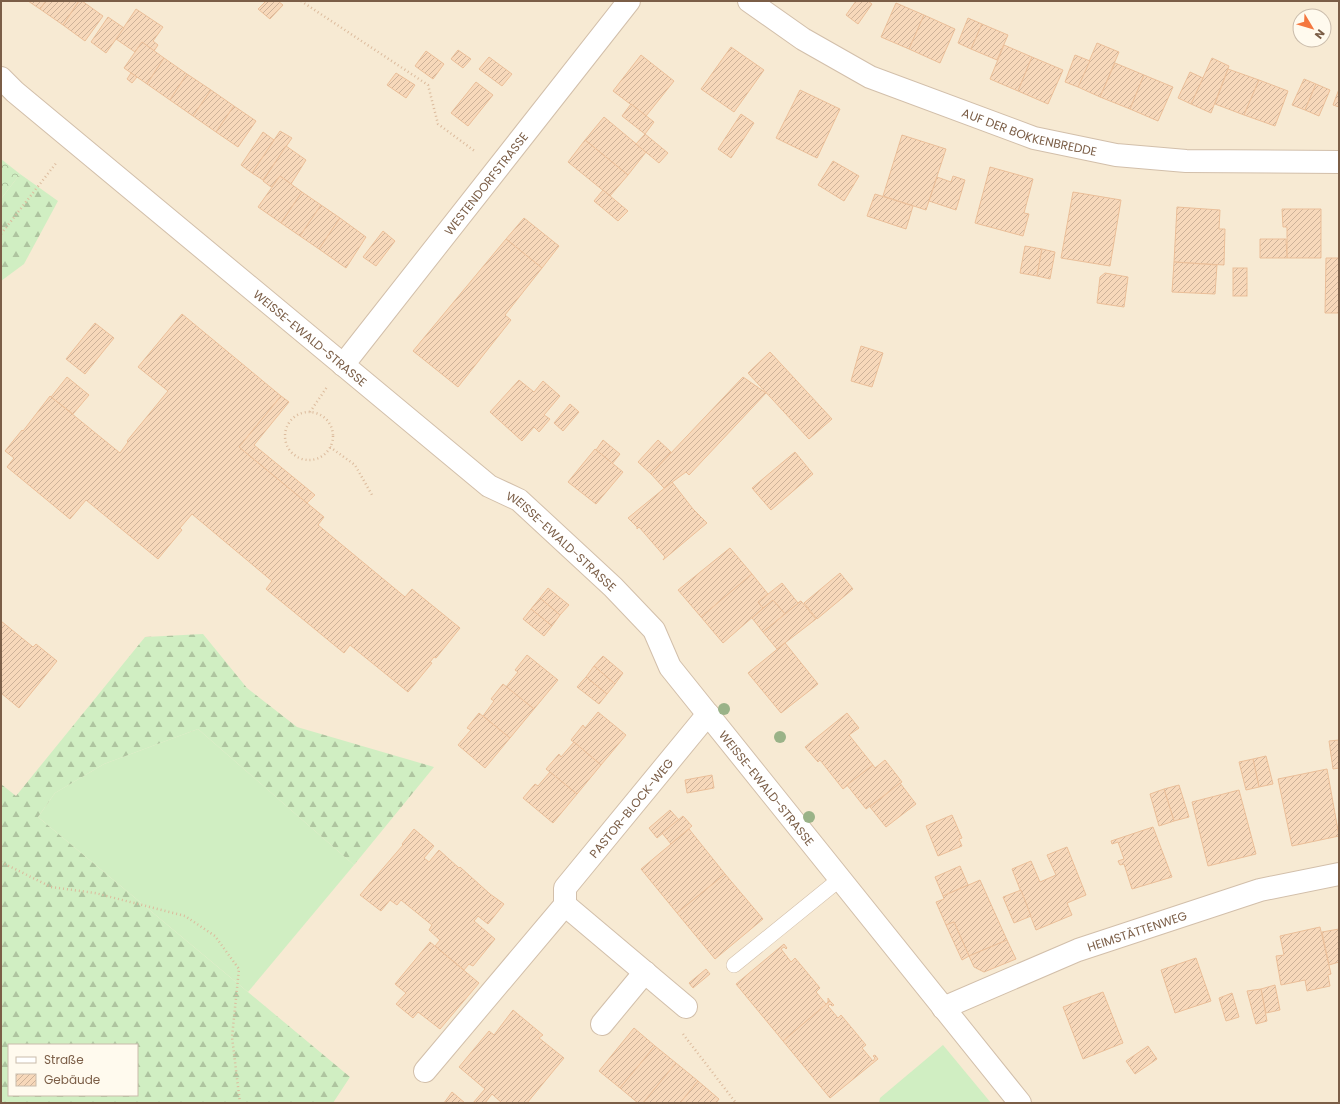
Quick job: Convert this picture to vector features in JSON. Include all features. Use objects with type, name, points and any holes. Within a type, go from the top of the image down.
[{"type":"street","name":"WESTENDORFSTRASSE","points":[[343,365],[629,1]]},
{"type":"street","name":"AUF DER BOKKENBREDDE","points":[[749,1],[803,39],[870,78],[1034,138],[1116,155],[1186,161],[1339,162]]},
{"type":"street","name":"WEISSE-EWALD-STRASSE","points":[[1,78],[14,92],[489,486],[520,500],[613,587],[654,630],[670,667],[1020,1103]]},
{"type":"street","name":"PASTOR-BLOCK-WEG","points":[[564,905],[565,888],[708,714]]},
{"type":"street","name":"HEIMSTÄTTENWEG","points":[[943,1008],[1078,950],[1260,890],[1339,874]]},
{"type":"street","points":[[425,1071],[564,905],[686,1007]]},
{"type":"street","points":[[602,1024],[645,972]]},
{"type":"lane","points":[[734,965],[840,879]]},
{"type":"path","points":[[302,1],[428,85],[438,124],[498,167]]},
{"type":"path","points":[[1,234],[73,141]]},
{"type":"path","points":[[310,412],[318,414],[330,424],[332,432],[330,447],[325,454],[319,458],[303,460],[296,457],[286,445],[285,429],[295,416],[310,412]]},
{"type":"path","points":[[330,447],[356,465],[372,495]]},
{"type":"path","points":[[1,862],[51,887],[95,893],[185,916],[216,936],[238,969],[232,1037],[240,1103]]},
{"type":"path","points":[[686,1007],[687,1017],[692,1024],[682,1034],[736,1103]]},
{"type":"shaded area","points":[[1,1],[1339,1],[1339,1103],[1,1103]]},
{"type":"green space","points":[[1,159],[20,174],[1,199]]},
{"type":"green space","points":[[20,174],[58,201],[24,264],[1,281],[1,199]]},
{"type":"green space","points":[[203,634],[247,688],[297,727],[434,767],[354,865],[198,729],[104,764],[55,793],[38,817],[350,1077],[333,1103],[1,1103],[1,784],[16,796],[145,637]]},
{"type":"green space","points":[[198,729],[354,865],[248,992],[38,817],[55,793],[104,764]]},
{"type":"green space","points":[[943,1045],[991,1103],[879,1103],[880,1098]]},
{"type":"building","points":[[28,1],[46,1],[40,9]]},
{"type":"building","points":[[46,1],[79,1],[63,25],[40,9]]},
{"type":"building","points":[[79,1],[82,1],[103,16],[85,41],[63,25]]},
{"type":"building","points":[[266,1],[278,1],[283,5],[270,19],[258,9]]},
{"type":"building","points":[[856,1],[868,1],[872,4],[858,24],[846,15]]},
{"type":"building","points":[[896,3],[924,15],[909,49],[881,37]]},
{"type":"building","points":[[136,9],[163,27],[153,41],[158,45],[154,51],[142,42],[135,52],[116,39]]},
{"type":"building","points":[[924,15],[955,29],[940,63],[909,49]]},
{"type":"building","points":[[108,17],[124,28],[106,53],[91,42]]},
{"type":"building","points":[[968,18],[982,24],[971,49],[958,43]]},
{"type":"building","points":[[982,24],[1008,35],[997,60],[971,49]]},
{"type":"building","points":[[142,42],[164,58],[147,84],[124,68]]},
{"type":"building","points":[[1097,43],[1119,52],[1100,97],[1078,87]]},
{"type":"building","points":[[1004,45],[1032,57],[1018,91],[990,79]]},
{"type":"building","points":[[731,47],[764,70],[734,112],[701,89]]},
{"type":"building","points":[[458,50],[471,59],[463,68],[451,59]]},
{"type":"building","points":[[426,51],[444,64],[433,79],[415,66]]},
{"type":"building","points":[[641,55],[674,81],[646,116],[613,91]]},
{"type":"building","points":[[1075,55],[1090,61],[1078,87],[1065,82]]},
{"type":"building","points":[[489,57],[512,74],[502,86],[479,69]]},
{"type":"building","points":[[1032,57],[1063,70],[1048,104],[1018,91]]},
{"type":"building","points":[[164,58],[187,74],[170,100],[147,84]]},
{"type":"building","points":[[1212,58],[1229,66],[1211,113],[1191,104]]},
{"type":"building","points":[[1115,63],[1144,75],[1130,109],[1100,97]]},
{"type":"building","points":[[1228,69],[1259,80],[1244,115],[1215,104]]},
{"type":"building","points":[[1190,72],[1203,78],[1191,104],[1178,98]]},
{"type":"building","points":[[131,73],[137,77],[132,83],[127,79]]},
{"type":"building","points":[[396,73],[415,85],[406,98],[387,85]]},
{"type":"building","points":[[187,74],[211,90],[193,116],[170,100]]},
{"type":"building","points":[[1144,75],[1173,87],[1158,121],[1130,109]]},
{"type":"building","points":[[1304,79],[1316,84],[1305,110],[1292,105]]},
{"type":"building","points":[[1259,80],[1288,91],[1275,126],[1244,115]]},
{"type":"building","points":[[476,82],[493,95],[468,126],[451,113]]},
{"type":"building","points":[[1316,84],[1330,90],[1319,116],[1305,110]]},
{"type":"building","points":[[1339,89],[1339,107],[1333,105]]},
{"type":"building","points":[[211,90],[234,106],[216,132],[193,116]]},
{"type":"building","points":[[800,90],[840,109],[817,158],[776,138]]},
{"type":"building","points":[[631,104],[654,122],[645,134],[622,116]]},
{"type":"building","points":[[234,106],[256,121],[238,147],[216,132]]},
{"type":"building","points":[[741,114],[754,123],[731,158],[718,149]]},
{"type":"building","points":[[604,117],[646,152],[628,175],[585,140]]},
{"type":"building","points":[[280,131],[292,138],[263,180],[252,173]]},
{"type":"building","points":[[263,132],[274,140],[252,173],[241,165]]},
{"type":"building","points":[[645,134],[668,153],[659,163],[636,144]]},
{"type":"building","points":[[902,135],[946,149],[926,210],[883,196]]},
{"type":"building","points":[[585,140],[628,175],[610,196],[568,162]]},
{"type":"building","points":[[286,146],[306,160],[291,184],[280,176],[271,187],[263,181]]},
{"type":"building","points":[[833,161],[859,176],[844,201],[818,185]]},
{"type":"building","points":[[990,167],[1033,179],[1024,213],[1029,214],[1023,236],[975,223]]},
{"type":"building","points":[[280,176],[302,192],[281,223],[258,207]]},
{"type":"building","points":[[953,176],[965,180],[956,210],[929,201],[937,177],[951,182]]},
{"type":"building","points":[[603,190],[628,211],[618,221],[594,201]]},
{"type":"building","points":[[302,192],[321,205],[300,236],[281,223]]},
{"type":"building","points":[[1073,192],[1121,200],[1110,266],[1061,258]]},
{"type":"building","points":[[875,194],[913,206],[906,229],[867,216]]},
{"type":"building","points":[[321,205],[340,218],[319,249],[300,236]]},
{"type":"building","points":[[1177,207],[1220,210],[1219,229],[1225,229],[1224,265],[1174,262]]},
{"type":"building","points":[[1282,209],[1321,209],[1321,258],[1287,258],[1287,227],[1283,227]]},
{"type":"building","points":[[340,218],[366,237],[346,268],[319,249]]},
{"type":"building","points":[[524,218],[559,246],[542,268],[506,239]]},
{"type":"building","points":[[383,231],[395,241],[376,266],[363,257]]},
{"type":"building","points":[[506,239],[542,268],[505,315],[511,320],[458,387],[413,351]]},
{"type":"building","points":[[1260,239],[1286,239],[1287,258],[1260,258]]},
{"type":"building","points":[[1025,246],[1042,249],[1037,276],[1020,273]]},
{"type":"building","points":[[1042,249],[1055,252],[1050,279],[1037,276]]},
{"type":"building","points":[[1326,258],[1339,258],[1339,313],[1325,313]]},
{"type":"building","points":[[1174,262],[1217,265],[1215,294],[1172,292]]},
{"type":"building","points":[[1233,268],[1247,268],[1247,296],[1233,296]]},
{"type":"building","points":[[1105,273],[1128,277],[1124,307],[1097,303],[1100,277]]},
{"type":"building","points":[[182,314],[281,396],[239,447],[324,517],[318,525],[405,597],[412,589],[460,628],[436,658],[434,657],[430,662],[432,663],[408,692],[350,645],[344,653],[266,589],[272,581],[192,514],[180,528],[182,530],[158,559],[86,500],[70,519],[7,467],[14,458],[5,451],[22,430],[23,431],[50,396],[120,453],[128,442],[127,441],[168,391],[138,367]]},
{"type":"building","points":[[95,323],[114,338],[85,374],[66,359]]},
{"type":"building","points":[[861,346],[883,353],[872,387],[851,381]]},
{"type":"building","points":[[770,352],[832,419],[809,439],[748,373]]},
{"type":"building","points":[[67,377],[89,395],[73,414],[51,397]]},
{"type":"building","points":[[743,377],[766,393],[689,475],[686,472],[664,488],[651,474]]},
{"type":"building","points":[[519,380],[534,392],[543,381],[560,396],[544,415],[550,419],[539,432],[534,427],[522,441],[490,412]]},
{"type":"building","points":[[281,396],[289,402],[254,445],[315,495],[307,503],[239,447]]},
{"type":"building","points":[[570,404],[579,412],[563,431],[554,423]]},
{"type":"building","points":[[603,440],[620,454],[612,464],[596,450]]},
{"type":"building","points":[[658,440],[671,452],[651,474],[638,462]]},
{"type":"building","points":[[595,449],[623,472],[596,504],[568,482]]},
{"type":"building","points":[[795,452],[813,474],[771,510],[752,488]]},
{"type":"building","points":[[672,482],[693,509],[707,523],[663,560],[665,557],[639,527],[637,529],[637,527],[628,518]]},
{"type":"building","points":[[730,548],[752,574],[701,617],[678,590]]},
{"type":"building","points":[[840,573],[853,589],[817,619],[804,603]]},
{"type":"building","points":[[752,574],[768,594],[758,602],[763,608],[723,643],[701,617]]},
{"type":"building","points":[[782,583],[798,603],[801,601],[785,614],[773,600],[763,608],[758,602]]},
{"type":"building","points":[[548,588],[569,605],[560,615],[540,598]]},
{"type":"building","points":[[540,598],[560,615],[552,626],[531,609]]},
{"type":"building","points":[[773,600],[785,614],[763,632],[752,618]]},
{"type":"building","points":[[801,601],[816,619],[777,649],[763,632]]},
{"type":"building","points":[[531,609],[552,626],[544,636],[523,619]]},
{"type":"building","points":[[1,621],[33,647],[36,644],[57,661],[19,708],[1,693]]},
{"type":"building","points":[[785,643],[818,684],[781,713],[748,673]]},
{"type":"building","points":[[527,655],[558,680],[534,709],[506,687],[518,672],[515,670]]},
{"type":"building","points":[[603,656],[623,673],[615,684],[594,666]]},
{"type":"building","points":[[594,666],[615,684],[607,694],[586,677]]},
{"type":"building","points":[[586,677],[607,694],[599,704],[577,687]]},
{"type":"building","points":[[503,684],[534,709],[510,738],[483,716],[494,701],[491,699]]},
{"type":"building","points":[[598,712],[626,735],[601,765],[571,740],[583,725],[585,728]]},
{"type":"building","points":[[479,713],[510,738],[485,768],[458,745],[471,730],[467,728]]},
{"type":"building","points":[[847,713],[859,728],[849,735],[873,765],[843,789],[820,760],[818,762],[805,747]]},
{"type":"building","points":[[1339,740],[1339,768],[1333,769],[1329,741]]},
{"type":"building","points":[[574,742],[601,765],[577,794],[546,769],[559,754],[561,757]]},
{"type":"building","points":[[1266,756],[1273,784],[1259,787],[1253,759]]},
{"type":"building","points":[[1253,759],[1259,787],[1246,790],[1239,762]]},
{"type":"building","points":[[885,760],[902,782],[866,809],[847,785],[873,765],[875,768]]},
{"type":"building","points":[[1327,769],[1339,836],[1292,846],[1278,779]]},
{"type":"building","points":[[550,772],[577,794],[553,823],[523,798],[535,784],[538,786]]},
{"type":"building","points":[[712,775],[714,788],[687,793],[685,780]]},
{"type":"building","points":[[900,783],[916,804],[886,827],[870,807]]},
{"type":"building","points":[[1179,785],[1189,817],[1174,821],[1164,789]]},
{"type":"building","points":[[1164,789],[1174,821],[1159,826],[1150,794]]},
{"type":"building","points":[[1239,790],[1256,854],[1208,866],[1192,802]]},
{"type":"building","points":[[670,810],[679,820],[657,838],[649,828]]},
{"type":"building","points":[[952,815],[962,838],[959,839],[962,846],[938,856],[926,826]]},
{"type":"building","points":[[683,816],[692,826],[671,844],[662,833]]},
{"type":"building","points":[[1153,827],[1172,877],[1132,889],[1124,864],[1120,865],[1118,861],[1124,859],[1118,842],[1112,844],[1111,841]]},
{"type":"building","points":[[414,829],[434,846],[424,858],[429,862],[439,850],[490,894],[504,904],[488,924],[478,916],[474,921],[495,939],[473,966],[469,964],[464,970],[435,946],[440,940],[429,930],[432,925],[401,900],[397,905],[390,900],[381,911],[360,895],[403,845],[402,844]]},
{"type":"building","points":[[689,829],[725,874],[677,913],[641,869]]},
{"type":"building","points":[[1067,847],[1086,895],[1067,903],[1072,915],[1036,930],[1012,869],[1031,861],[1040,882],[1056,875],[1047,855]]},
{"type":"building","points":[[960,866],[968,885],[943,896],[935,877]]},
{"type":"building","points":[[725,874],[763,919],[715,959],[677,913]]},
{"type":"building","points":[[980,880],[1007,940],[969,956],[954,922],[946,925],[936,902],[944,899],[943,896]]},
{"type":"building","points":[[1021,890],[1031,916],[1014,923],[1003,897]]},
{"type":"building","points":[[954,922],[969,956],[962,960],[946,925]]},
{"type":"building","points":[[1320,927],[1331,974],[1328,975],[1330,986],[1307,991],[1305,980],[1281,985],[1276,956],[1284,955],[1280,936]]},
{"type":"building","points":[[1339,929],[1339,962],[1329,965],[1322,932]]},
{"type":"building","points":[[1007,940],[1016,959],[984,972],[974,967],[969,956]]},
{"type":"building","points":[[430,942],[479,983],[440,1029],[418,1012],[413,1018],[396,1004],[406,993],[395,984]]},
{"type":"building","points":[[784,944],[787,948],[786,949],[784,947],[781,949],[791,962],[795,958],[820,988],[816,992],[826,1004],[828,1002],[828,998],[830,1001],[783,1041],[736,984]]},
{"type":"building","points":[[1196,958],[1211,1001],[1175,1013],[1161,970]]},
{"type":"building","points":[[706,969],[710,974],[693,988],[689,983]]},
{"type":"building","points":[[1275,985],[1280,1010],[1266,1013],[1261,989]]},
{"type":"building","points":[[1261,989],[1267,1021],[1256,1024],[1247,991]]},
{"type":"building","points":[[1103,992],[1123,1043],[1083,1059],[1063,1007]]},
{"type":"building","points":[[1232,993],[1239,1017],[1226,1021],[1219,998]]},
{"type":"building","points":[[830,1001],[834,1005],[832,1006],[830,1004],[828,1006],[838,1018],[841,1015],[866,1045],[862,1048],[873,1061],[875,1058],[873,1056],[875,1055],[878,1059],[830,1098],[783,1041]]},
{"type":"building","points":[[513,1010],[543,1035],[539,1038],[564,1058],[527,1103],[502,1103],[492,1094],[485,1103],[473,1103],[485,1089],[459,1067],[489,1031],[494,1035]]},
{"type":"building","points":[[634,1028],[655,1046],[620,1088],[599,1071]]},
{"type":"building","points":[[655,1046],[676,1063],[643,1103],[638,1103],[620,1088]]},
{"type":"building","points":[[1148,1046],[1157,1059],[1135,1074],[1126,1061]]},
{"type":"building","points":[[676,1063],[698,1081],[680,1103],[643,1103]]},
{"type":"building","points":[[698,1081],[719,1099],[716,1103],[680,1103]]},
{"type":"building","points":[[452,1092],[465,1103],[444,1103]]}]
